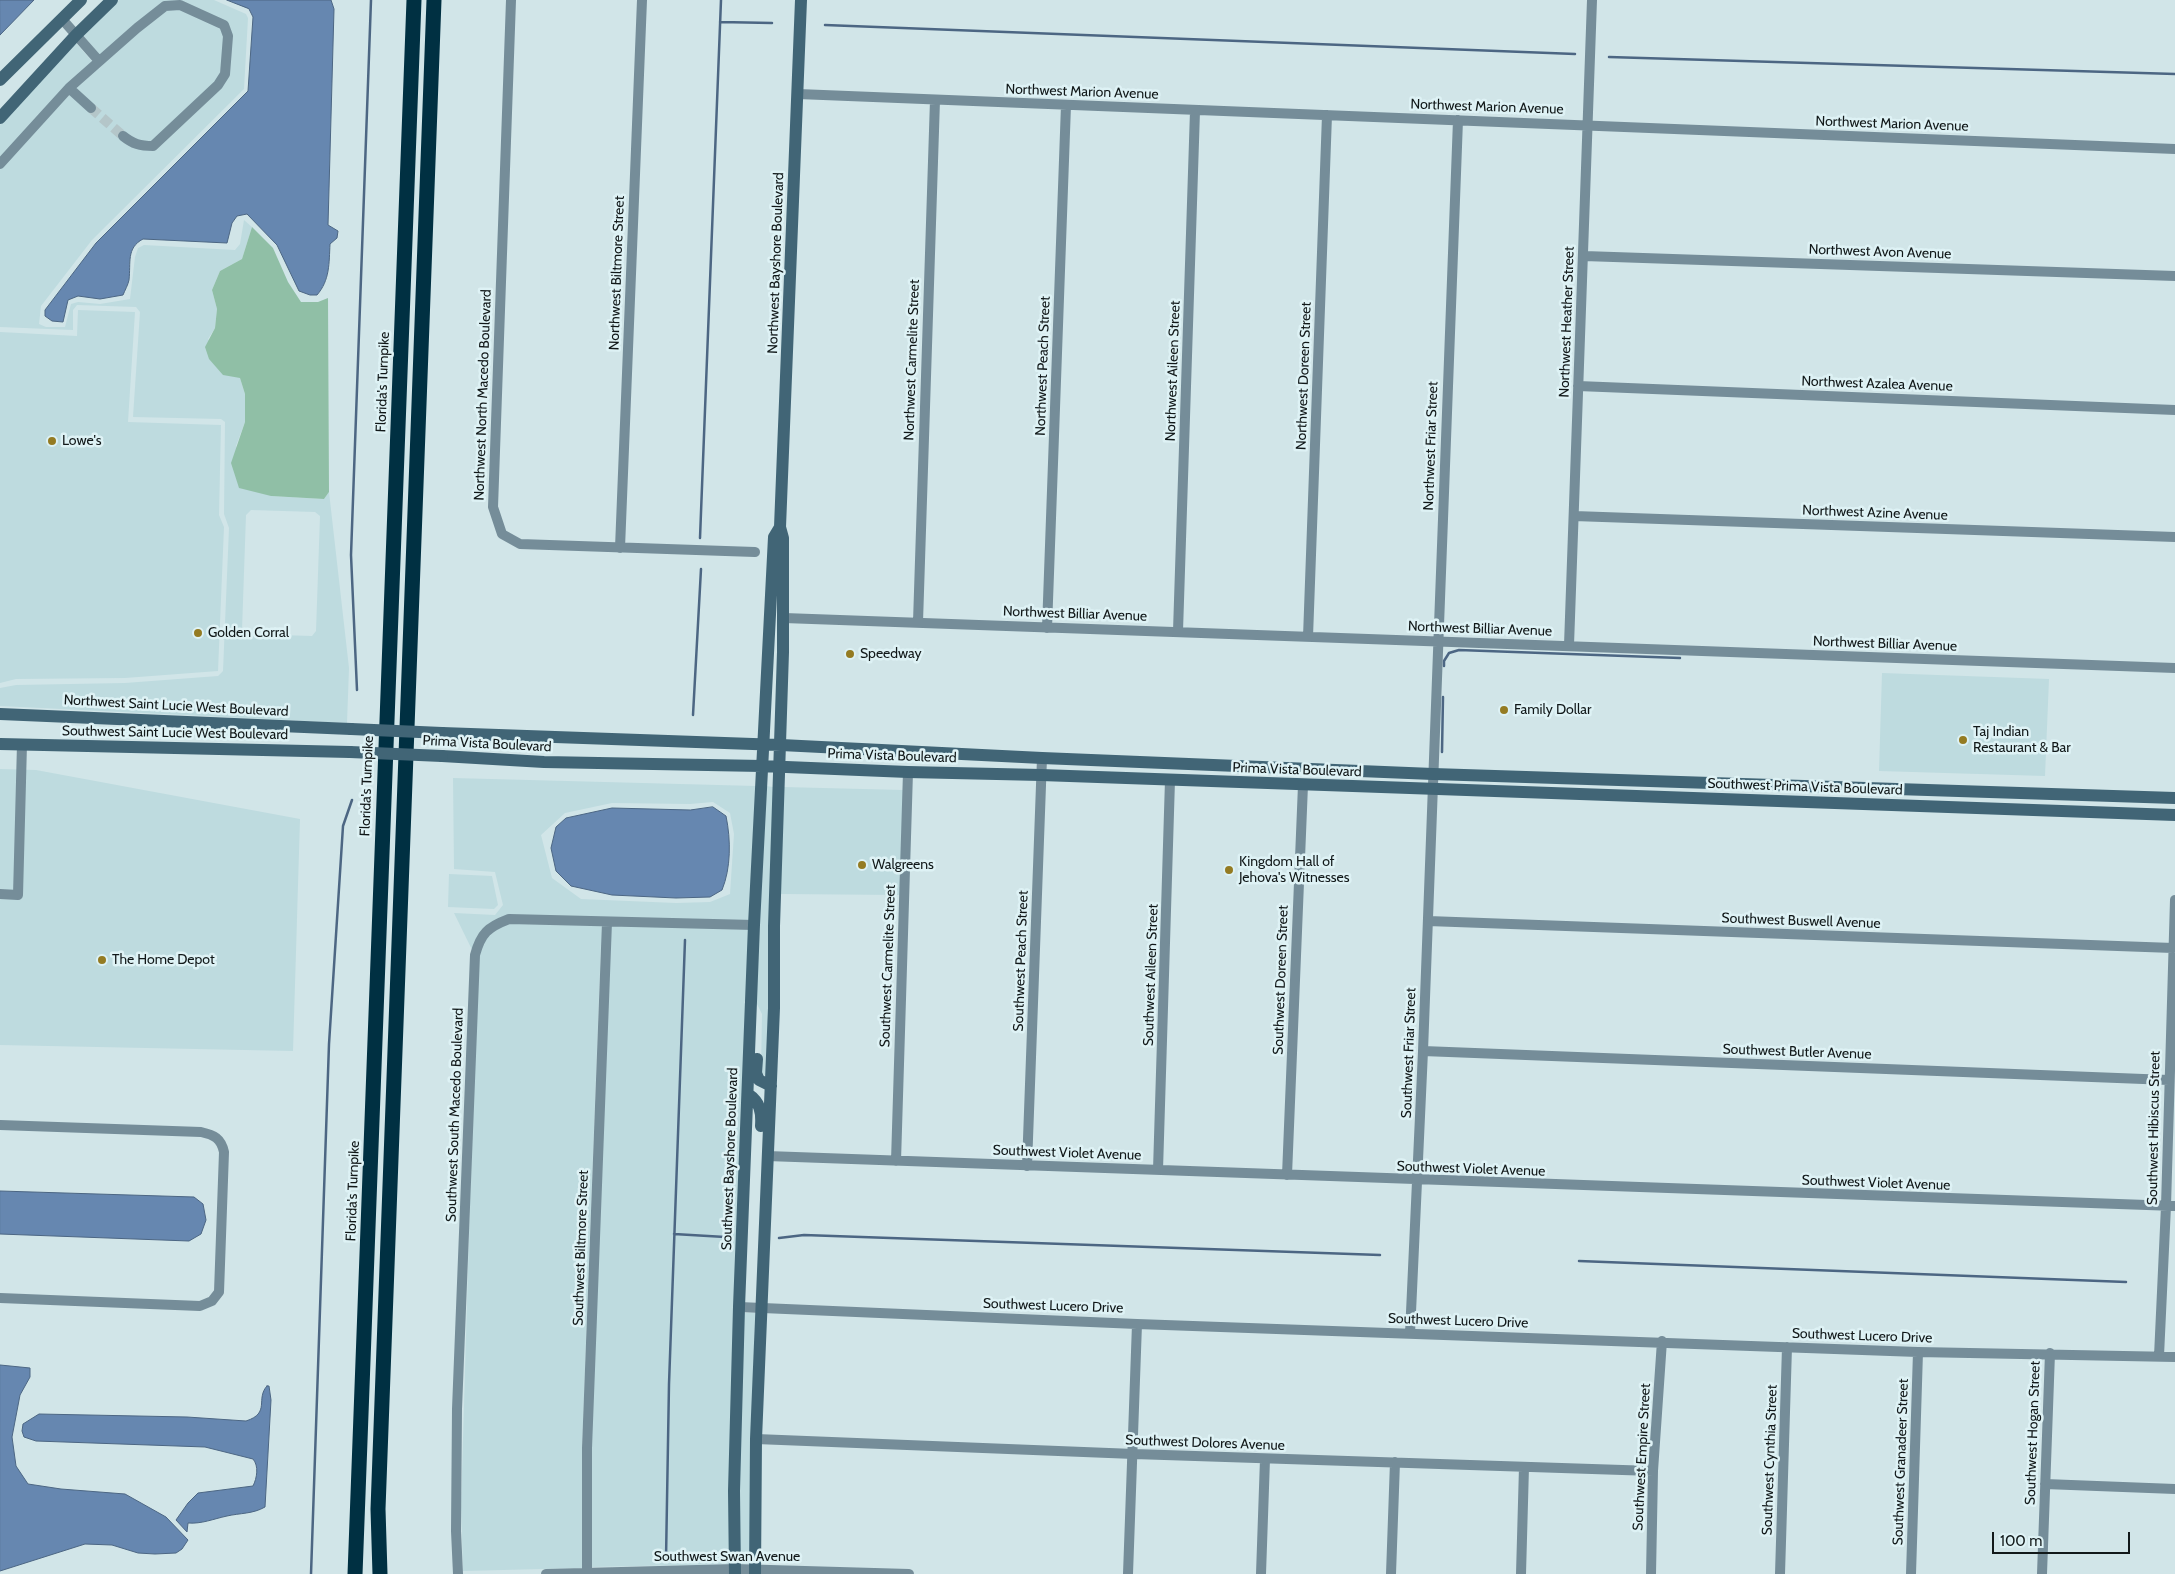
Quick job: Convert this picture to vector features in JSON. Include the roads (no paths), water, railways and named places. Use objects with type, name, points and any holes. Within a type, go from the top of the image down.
[{"type":"highway","name":"Florida's Turnpike","points":[[355,1574],[414,0]]},
{"type":"highway","points":[[380,1574],[378,1499],[434,0]]},
{"type":"main road","points":[[0,80],[81,0]]},
{"type":"main road","points":[[0,118],[76,35],[112,0]]},
{"type":"main road","name":"Northwest Bayshore Boulevard","points":[[781,745],[784,618],[782,601],[783,538],[780,527],[801,0]]},
{"type":"main road","name":"Northwest Bayshore Boulevard","points":[[764,745],[774,537],[780,527]]},
{"type":"main road","name":"Northwest Saint Lucie West Boulevard","points":[[0,714],[350,729]]},
{"type":"main road","name":"Prima Vista Boulevard","points":[[350,729],[781,745],[1434,774]]},
{"type":"main road","name":"Southwest Saint Lucie West Boulevard","points":[[0,744],[350,752]]},
{"type":"main road","name":"Southwest Bayshore Boulevard","points":[[735,1572],[735,1435],[739,1307],[754,925],[764,745]]},
{"type":"main road","points":[[755,1572],[756,1439],[760,1308],[771,1086],[781,745]]},
{"type":"main road","name":"Prima Vista Boulevard","points":[[350,752],[544,762],[779,766],[1433,790]]},
{"type":"main road","name":"Southwest Prima Vista Boulevard","points":[[1434,774],[2175,798]]},
{"type":"main road","name":"Southwest Prima Vista Boulevard","points":[[1433,790],[2175,815]]},
{"type":"main road","points":[[751,1004],[758,1014],[756,1072],[759,1080],[771,1086]]},
{"type":"main road","points":[[748,1094],[756,1099],[761,1111],[760,1168],[766,1179]]},
{"type":"street","name":"Northwest North Macedo Boulevard","points":[[511,0],[493,508],[502,534],[520,544],[756,552]]},
{"type":"street","name":"Northwest Biltmore Street","points":[[620,548],[642,0]]},
{"type":"street","name":"Northwest Heather Street","points":[[1569,645],[1592,0]]},
{"type":"street","points":[[0,164],[69,88],[165,6],[180,5],[224,25],[228,36],[225,74],[218,85],[153,146],[140,146],[130,142],[123,136]]},
{"type":"street","points":[[62,19],[99,61]]},
{"type":"street","points":[[69,88],[91,108]]},
{"type":"street","name":"Northwest Marion Avenue","points":[[798,94],[2175,149]]},
{"type":"street","name":"Northwest Carmelite Street","points":[[918,622],[935,100]]},
{"type":"street","name":"Northwest Peach Street","points":[[1047,628],[1066,105]]},
{"type":"street","name":"Northwest Aileen Street","points":[[1178,631],[1195,111]]},
{"type":"street","name":"Northwest Doreen Street","points":[[1308,637],[1327,115]]},
{"type":"street","name":"Northwest Friar Street","points":[[1434,774],[1458,120]]},
{"type":"street","name":"Northwest Avon Avenue","points":[[1584,256],[2175,276]]},
{"type":"street","name":"Northwest Azalea Avenue","points":[[1578,386],[2175,410]]},
{"type":"street","name":"Northwest Azine Avenue","points":[[1574,516],[2175,537]]},
{"type":"street","name":"Northwest Billiar Avenue","points":[[784,618],[2175,668]]},
{"type":"street","points":[[0,894],[18,895],[22,744]]},
{"type":"street","name":"Southwest Peach Street","points":[[1027,1166],[1042,758]]},
{"type":"street","name":"Southwest Carmelite Street","points":[[896,1161],[908,772]]},
{"type":"street","name":"Southwest Friar Street","points":[[1410,1334],[1434,774]]},
{"type":"street","name":"Southwest Aileen Street","points":[[1158,1170],[1170,780]]},
{"type":"street","name":"Southwest Doreen Street","points":[[1287,1175],[1303,785]]},
{"type":"street","name":"Southwest Hibiscus Street","points":[[2159,1356],[2171,1206],[2170,1080],[2175,900]]},
{"type":"street","name":"Southwest South Macedo Boulevard","points":[[458,1574],[456,1531],[457,1409],[475,955],[479,940],[486,931],[496,924],[509,919],[754,925]]},
{"type":"street","name":"Southwest Buswell Avenue","points":[[1428,921],[2173,948]]},
{"type":"street","name":"Southwest Biltmore Street","points":[[587,1573],[587,1438],[607,922]]},
{"type":"street","name":"Southwest Butler Avenue","points":[[1423,1051],[2170,1080]]},
{"type":"street","points":[[0,1125],[201,1132],[214,1134],[222,1143],[224,1152],[219,1292],[212,1301],[200,1306],[0,1298]]},
{"type":"street","name":"Southwest Violet Avenue","points":[[767,1156],[1418,1181],[2171,1206]]},
{"type":"street","name":"Southwest Lucero Drive","points":[[739,1307],[1137,1324],[1662,1341],[1918,1352],[2175,1356]]},
{"type":"street","points":[[1128,1574],[1134,1454],[1137,1324]]},
{"type":"street","name":"Southwest Empire Street","points":[[1651,1574],[1653,1471],[1662,1341]]},
{"type":"street","name":"Southwest Cynthia Street","points":[[1780,1574],[1787,1347]]},
{"type":"street","name":"Southwest Granadeer Street","points":[[1911,1574],[1918,1352]]},
{"type":"street","name":"Southwest Hogan Street","points":[[2042,1574],[2050,1353]]},
{"type":"street","name":"Southwest Dolores Avenue","points":[[756,1439],[1265,1459],[1653,1471]]},
{"type":"street","points":[[1261,1574],[1265,1459]]},
{"type":"street","points":[[1391,1574],[1394,1462]]},
{"type":"street","points":[[1521,1574],[1524,1467]]},
{"type":"street","points":[[2045,1484],[2175,1489]]},
{"type":"street","name":"Southwest Swan Avenue","points":[[546,1574],[735,1572],[909,1574]]},
{"type":"water","points":[[0,0],[34,0],[0,35]]},
{"type":"water","points":[[227,0],[331,0],[334,9],[328,225],[338,231],[337,238],[330,244],[327,277],[321,289],[317,295],[310,295],[299,291],[277,245],[247,214],[237,216],[232,223],[227,243],[143,239],[134,247],[130,256],[129,280],[123,295],[100,299],[78,296],[68,300],[63,322],[52,321],[45,316],[45,310],[96,243],[248,91],[253,17],[249,9]]},
{"type":"water","points":[[713,807],[726,816],[729,854],[727,873],[722,890],[710,897],[676,898],[612,895],[571,886],[556,871],[551,848],[556,827],[566,818],[612,808],[690,810]]},
{"type":"water","points":[[0,1191],[194,1197],[203,1204],[206,1220],[201,1234],[189,1241],[0,1234]]},
{"type":"water","points":[[0,1365],[30,1368],[30,1377],[20,1395],[12,1437],[16,1466],[28,1484],[61,1489],[125,1494],[166,1517],[188,1540],[182,1549],[176,1553],[155,1554],[138,1553],[112,1545],[85,1544],[0,1571]]},
{"type":"water","points":[[267,1386],[269,1386],[271,1400],[265,1507],[251,1512],[203,1522],[188,1523],[187,1532],[176,1520],[188,1503],[198,1493],[253,1486],[257,1472],[253,1459],[205,1447],[36,1441],[24,1437],[22,1431],[23,1424],[39,1414],[187,1417],[246,1421],[258,1414],[262,1396]]},
{"type":"waterway","points":[[357,690],[351,555],[371,0]]},
{"type":"waterway","points":[[700,538],[721,0]]},
{"type":"waterway","points":[[720,22],[772,23]]},
{"type":"waterway","points":[[825,25],[1575,54]]},
{"type":"waterway","points":[[1609,57],[2175,74]]},
{"type":"waterway","points":[[693,715],[701,569]]},
{"type":"waterway","points":[[1444,666],[1444,661],[1449,653],[1459,650],[1680,658]]},
{"type":"waterway","points":[[1442,752],[1443,697]]},
{"type":"waterway","points":[[311,1574],[329,1044],[343,826],[352,800]]},
{"type":"waterway","points":[[666,1559],[669,1384],[685,940]]},
{"type":"waterway","points":[[674,1234],[725,1237]]},
{"type":"waterway","points":[[779,1238],[804,1235],[1380,1255]]},
{"type":"waterway","points":[[1579,1261],[2126,1282]]},
{"type":"tunnel","points":[[91,108],[123,136]]},
{"type":"place","name":"Lowe's","points":[[52,441]]},
{"type":"place","name":"Golden Corral","points":[[198,633]]},
{"type":"place","name":"Speedway","points":[[850,654]]},
{"type":"place","name":"Family Dollar","points":[[1504,710]]},
{"type":"place","name":"Taj Indian Restaurant & Bar","points":[[1963,740]]},
{"type":"place","name":"Walgreens","points":[[862,865]]},
{"type":"place","name":"Kingdom Hall of Jehova's Witnesses","points":[[1229,870]]},
{"type":"place","name":"The Home Depot","points":[[102,960]]}]
